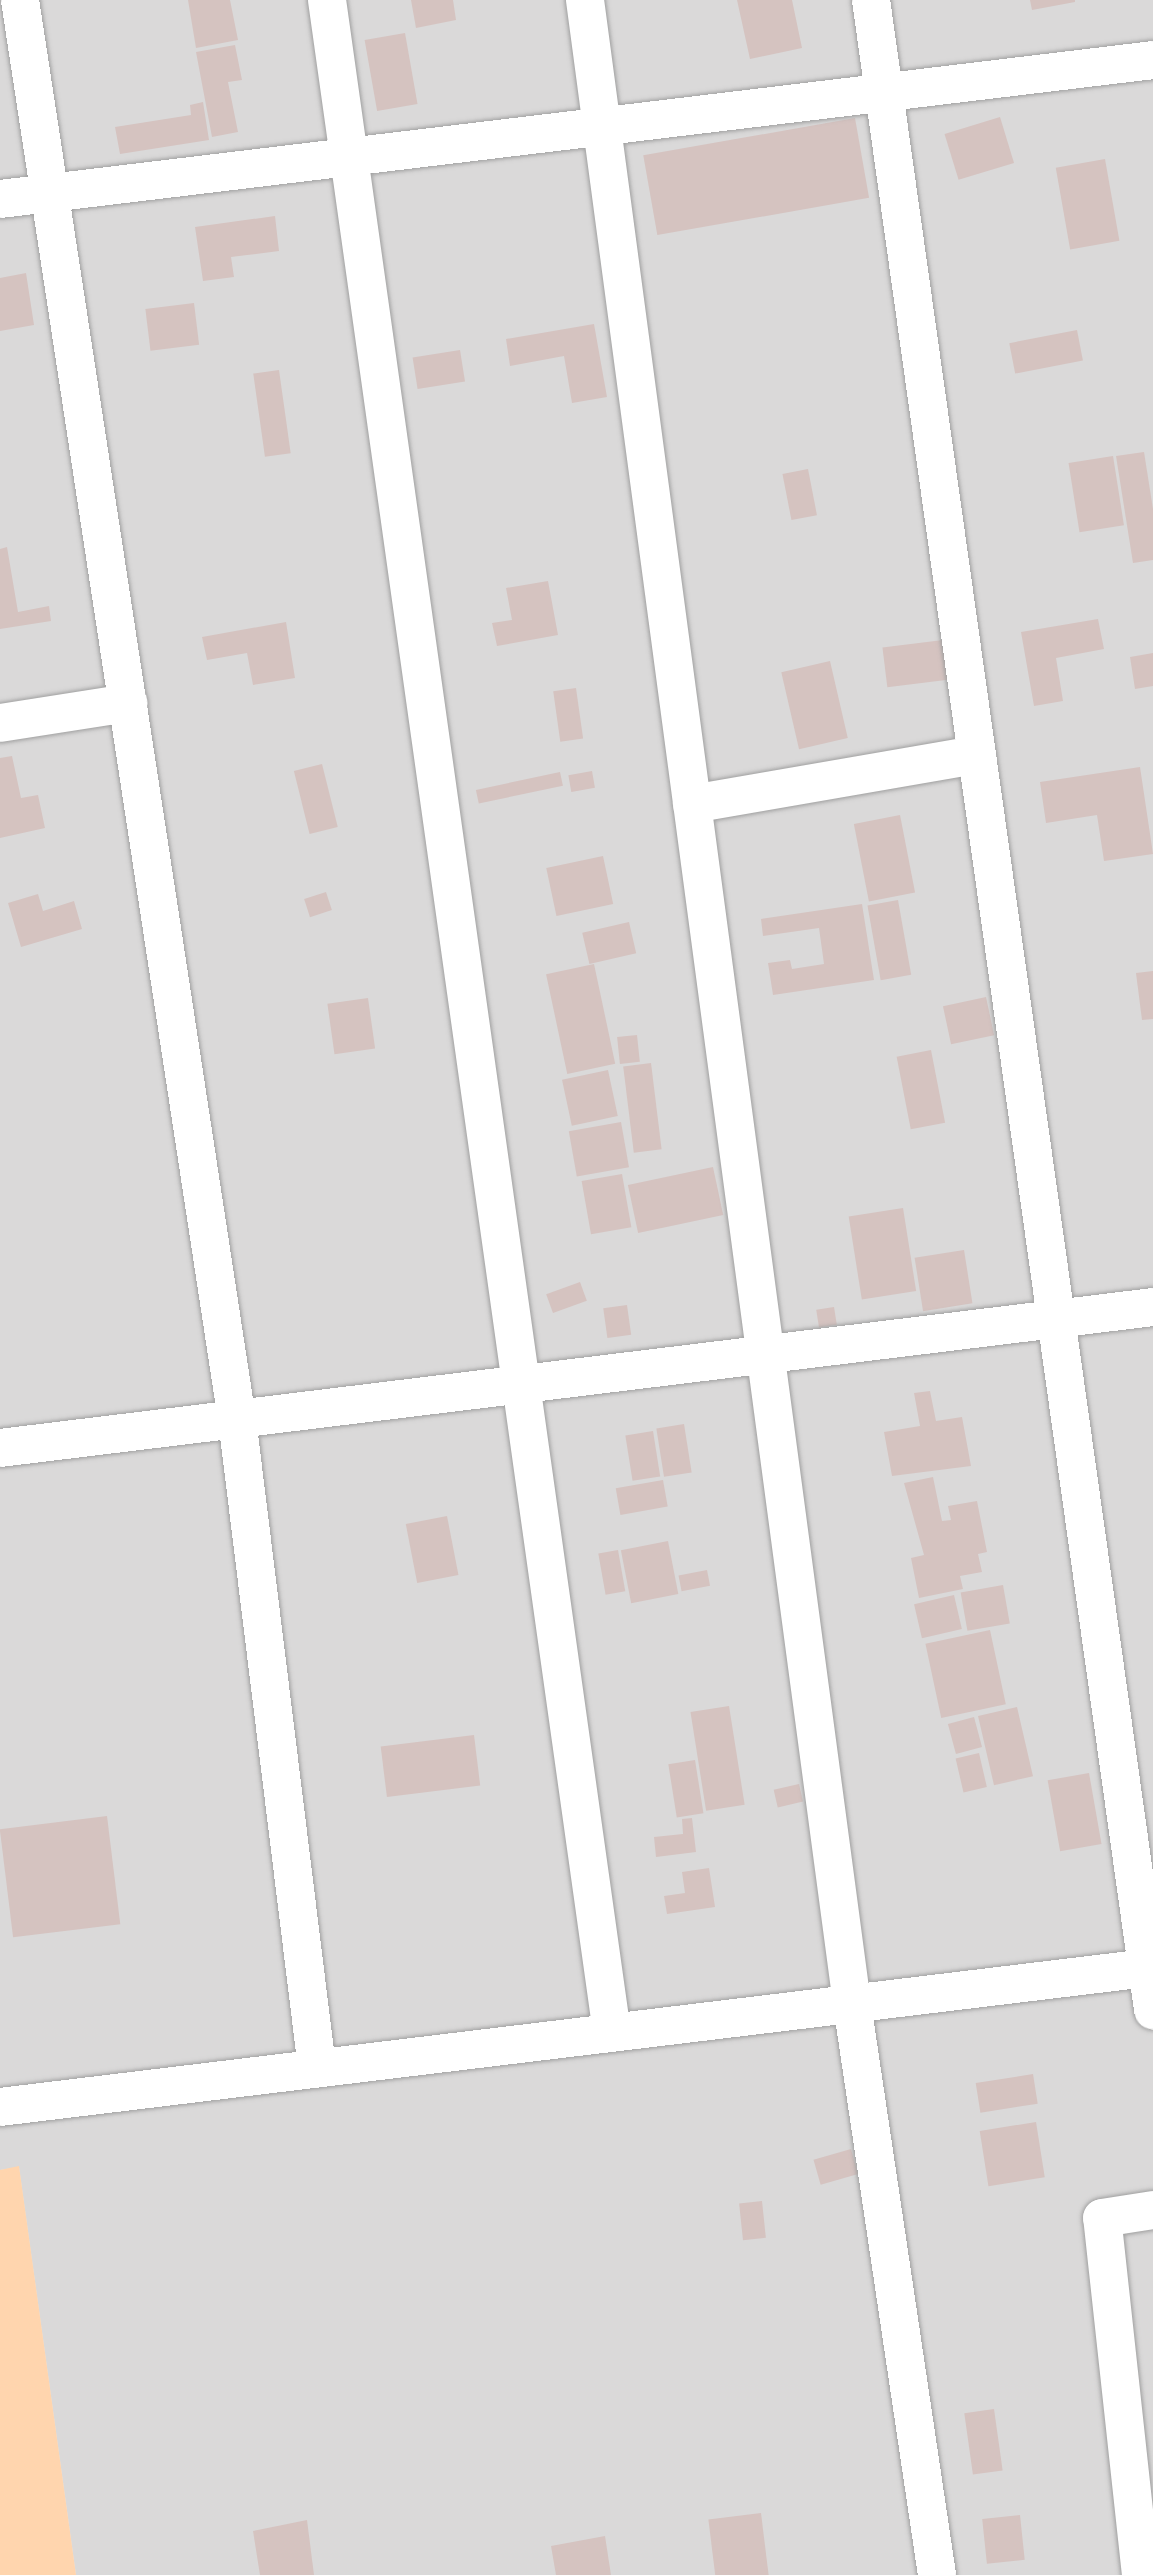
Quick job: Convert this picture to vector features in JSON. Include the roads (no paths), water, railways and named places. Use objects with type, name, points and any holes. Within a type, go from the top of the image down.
[{"type":"street","points":[[20,0],[238,1419],[317,2068]]},
{"type":"street","points":[[327,0],[612,2032]]},
{"type":"street","points":[[585,0],[852,2004],[937,2575]]},
{"type":"street","points":[[871,0],[1153,2010]]},
{"type":"street","points":[[0,199],[1153,60]]},
{"type":"street","points":[[0,723],[128,703]]},
{"type":"street","points":[[692,804],[977,755]]},
{"type":"street","points":[[0,1448],[1153,1308]]},
{"type":"street","points":[[0,2107],[1147,1968]]},
{"type":"street","points":[[1144,2565],[1102,2218],[1153,2210]]}]
